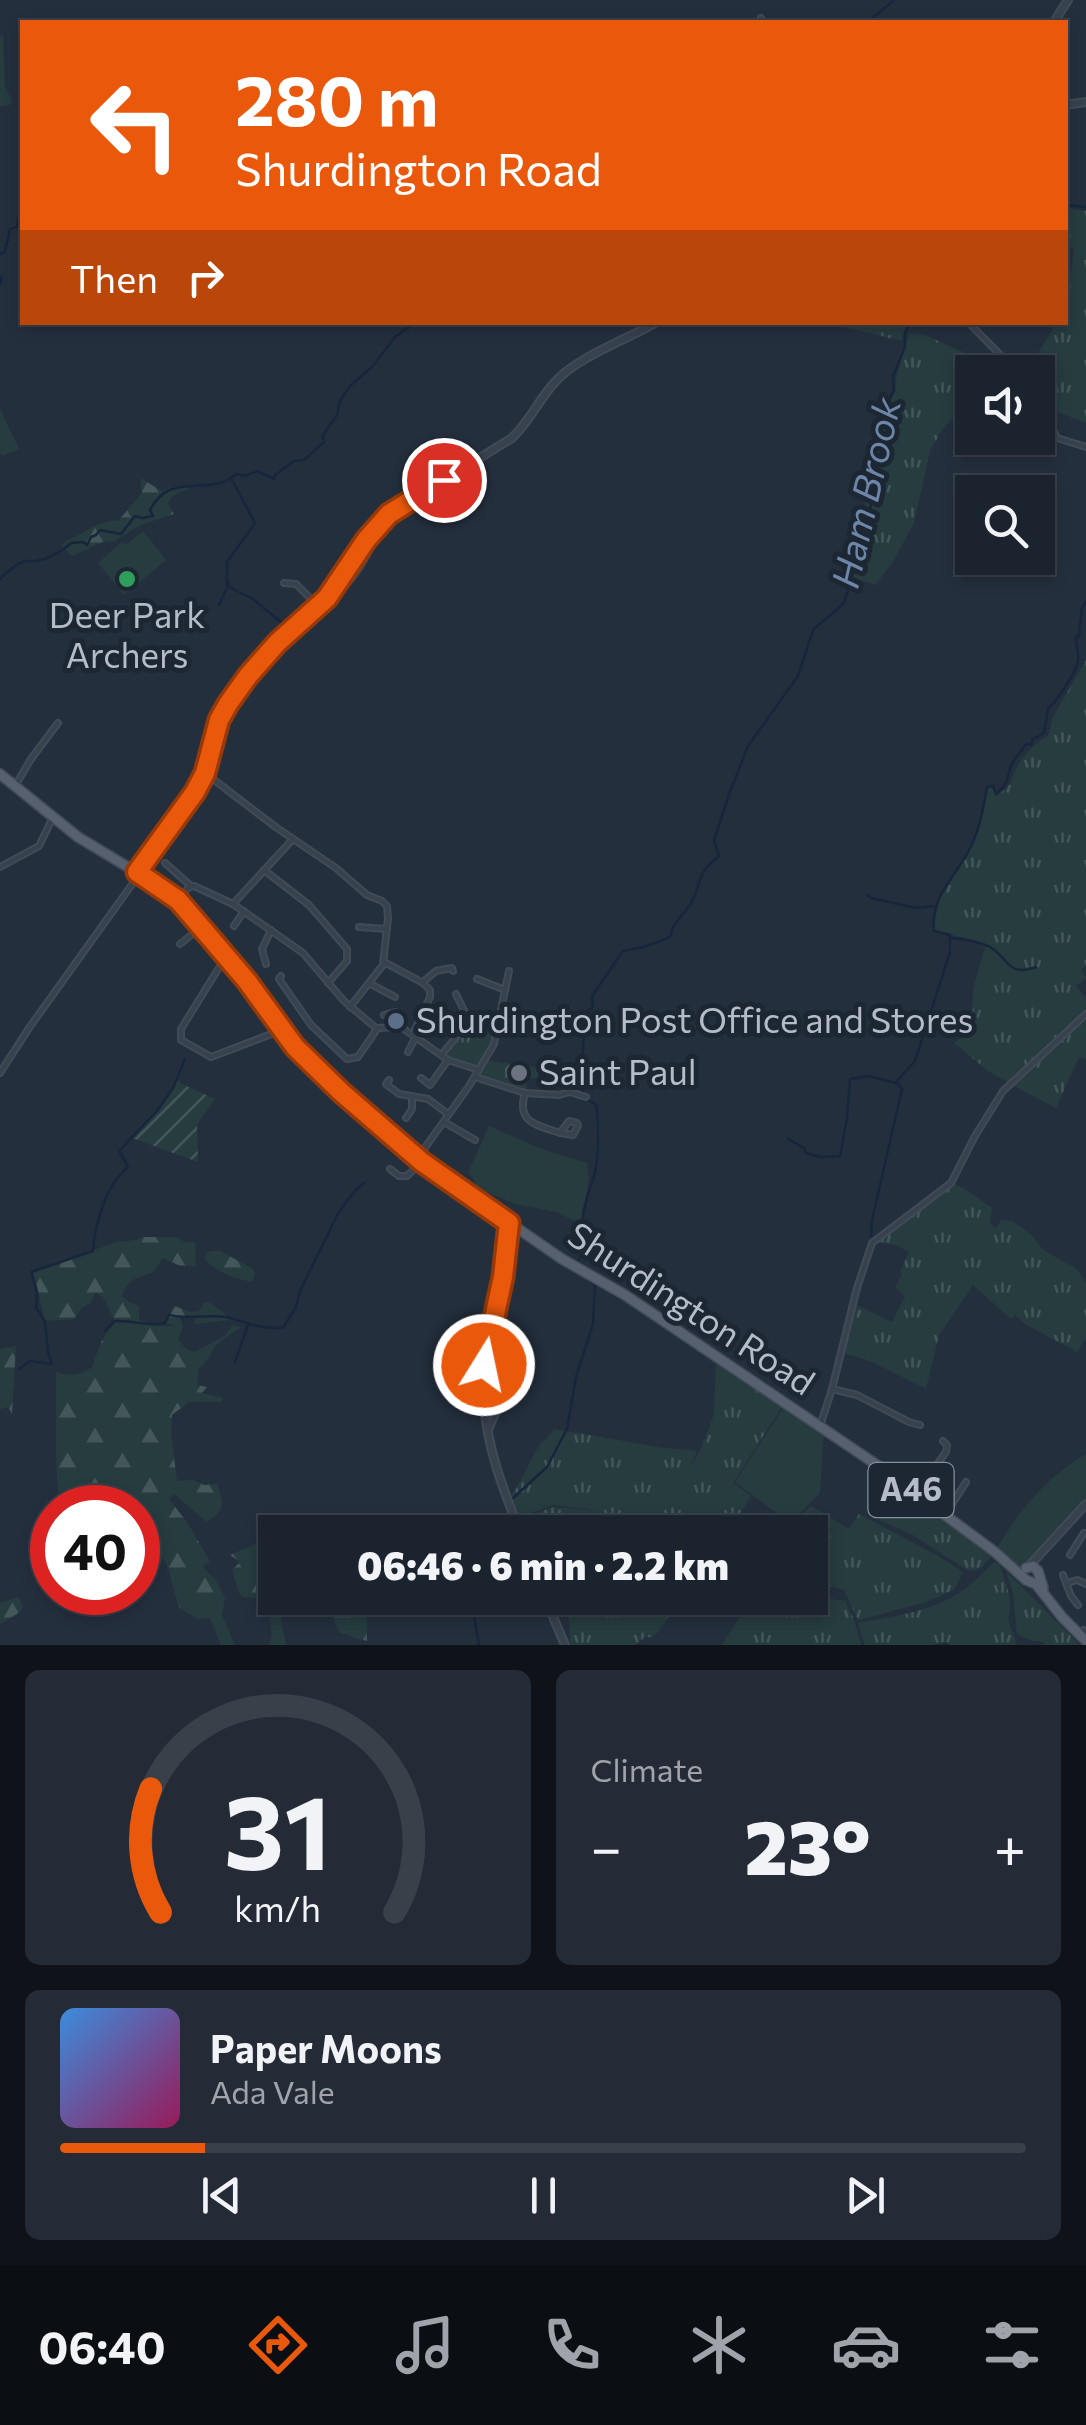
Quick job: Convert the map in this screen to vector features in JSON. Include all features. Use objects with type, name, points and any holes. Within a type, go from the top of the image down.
[{"type":"main road","name":"Shurdington Road","points":[[0,774],[98,850],[178,900],[307,1059],[420,1160],[562,1259],[658,1316],[819,1426],[1008,1563],[1032,1574],[1054,1608],[1085,1636]]},
{"type":"street","points":[[0,1073],[180,815],[205,773],[219,720],[228,704],[261,659],[327,598],[380,522],[398,507],[506,443],[569,369],[651,325]]},
{"type":"street","points":[[971,325],[1000,355]]},
{"type":"street","points":[[1055,436],[1086,448]]},
{"type":"street","points":[[284,583],[296,584],[318,606]]},
{"type":"street","points":[[14,786],[58,723]]},
{"type":"street","points":[[205,773],[388,908],[384,962],[350,1007]]},
{"type":"street","points":[[0,868],[38,846],[53,817]]},
{"type":"street","points":[[233,904],[292,839]]},
{"type":"street","points":[[165,863],[191,886],[233,904],[306,956],[350,1007],[381,1029]]},
{"type":"street","points":[[264,870],[308,904],[348,949],[348,961],[328,983]]},
{"type":"street","points":[[178,900],[191,886]]},
{"type":"street","points":[[234,926],[244,911]]},
{"type":"street","points":[[180,944],[202,926]]},
{"type":"street","points":[[359,926],[387,928]]},
{"type":"street","points":[[266,964],[262,949],[271,930]]},
{"type":"street","points":[[226,956],[182,1028],[182,1040],[211,1057],[282,1030]]},
{"type":"street","points":[[384,962],[429,988],[430,997],[408,1052]]},
{"type":"street","points":[[423,983],[436,972],[453,968]]},
{"type":"street","points":[[390,1169],[399,1176],[407,1176],[475,1077],[494,1044],[509,971]]},
{"type":"street","points":[[279,979],[320,1034],[351,1063],[381,1029],[401,1026]]},
{"type":"street","points":[[477,979],[504,990]]},
{"type":"street","points":[[370,983],[395,997]]},
{"type":"street","points":[[456,994],[468,1019]]},
{"type":"street","points":[[384,1015],[395,1012],[401,1026],[448,1060],[479,1070]]},
{"type":"street","points":[[819,1426],[872,1244],[951,1183],[1003,1091],[1086,1014]]},
{"type":"street","points":[[468,1019],[498,1021]]},
{"type":"street","points":[[441,1055],[468,1019]]},
{"type":"street","points":[[421,1078],[430,1085],[448,1060]]},
{"type":"street","points":[[475,1077],[525,1093],[560,1096],[570,1092],[586,1097]]},
{"type":"street","points":[[386,1084],[400,1094],[428,1099],[448,1114]]},
{"type":"street","points":[[525,1093],[522,1106],[526,1118],[560,1133]]},
{"type":"street","points":[[406,1118],[412,1109],[412,1096]]},
{"type":"street","points":[[379,1126],[388,1116]]},
{"type":"street","points":[[442,1122],[474,1140]]},
{"type":"street","points":[[509,1223],[484,1378],[488,1434],[514,1515]]},
{"type":"street","points":[[486,1353],[502,1374],[505,1389],[488,1434]]},
{"type":"street","points":[[484,1378],[502,1374]]},
{"type":"street","points":[[832,1389],[856,1394],[920,1425]]},
{"type":"street","points":[[916,1494],[946,1452],[943,1440]]},
{"type":"street","points":[[944,1515],[966,1482]]},
{"type":"street","points":[[1032,1574],[1042,1554],[1086,1504]]},
{"type":"street","points":[[1070,1555],[1081,1544],[1084,1533]]},
{"type":"street","points":[[1062,1575],[1077,1602]]},
{"type":"street","points":[[1066,1583],[1077,1580],[1086,1584]]},
{"type":"street","points":[[553,1615],[565,1645]]},
{"type":"green space","points":[[3,35],[5,86],[12,102],[0,107],[0,38]]},
{"type":"green space","points":[[1068,208],[1086,211],[1086,423],[1055,413],[1055,355],[1037,355],[1055,325],[1068,325],[1074,248],[1068,248]]},
{"type":"green space","points":[[836,325],[906,325],[901,341]]},
{"type":"green space","points":[[909,333],[925,335],[969,355],[955,355],[955,416],[930,451],[914,523],[875,585],[846,578],[844,562],[864,532],[867,488],[879,463],[874,452],[875,434],[880,416],[895,392]]},
{"type":"green space","points":[[0,409],[19,449],[2,456],[0,453]]},
{"type":"green space","points":[[140,478],[162,491],[193,486],[171,497],[168,503],[174,514],[72,556],[62,547],[64,542],[98,525],[118,521],[142,493]]},
{"type":"green space","name":"Deer Park Archers","points":[[143,531],[166,560],[124,595],[98,563],[122,542],[126,545]]},
{"type":"green space","points":[[1086,660],[1086,965],[1081,970],[1086,978],[1076,986],[1086,998],[1086,1012],[1008,1085],[954,1043],[972,1030],[973,990],[986,944],[935,930],[936,916],[942,895],[973,842],[988,788],[992,787],[998,795],[1003,791],[1026,753],[1048,736],[1053,717]]},
{"type":"green space","points":[[1086,1017],[1086,1059],[1079,1057],[1056,1108],[1014,1086]]},
{"type":"green space","points":[[471,1018],[499,1021],[494,1044],[479,1070],[448,1060],[447,1048]]},
{"type":"green space","points":[[485,1060],[539,1068],[537,1079],[528,1078],[525,1093],[475,1077]]},
{"type":"green space","points":[[176,1078],[215,1099],[197,1125],[198,1162],[132,1138],[158,1111]]},
{"type":"green space","points":[[489,1126],[587,1163],[589,1179],[581,1224],[556,1212],[516,1204],[472,1186],[475,1181],[468,1173]]},
{"type":"green space","points":[[953,1183],[992,1208],[990,1223],[996,1228],[1001,1220],[1012,1221],[1032,1235],[1043,1250],[1077,1269],[1086,1283],[1086,1338],[1077,1352],[1015,1315],[1011,1319],[973,1285],[939,1335],[926,1389],[873,1362],[841,1352],[854,1304],[892,1322],[905,1297],[895,1287],[909,1252],[877,1242]]},
{"type":"green space","points":[[175,1237],[195,1242],[196,1267],[163,1258],[152,1273],[130,1283],[122,1296],[139,1306],[139,1319],[152,1326],[176,1326],[165,1323],[174,1306],[191,1312],[199,1311],[209,1302],[229,1320],[195,1324],[195,1318],[180,1318],[183,1326],[178,1340],[195,1352],[226,1335],[232,1325],[241,1327],[216,1345],[199,1368],[197,1385],[207,1387],[202,1393],[223,1398],[221,1402],[189,1402],[172,1415],[177,1481],[217,1484],[221,1510],[207,1522],[174,1494],[169,1499],[210,1561],[203,1565],[225,1598],[222,1615],[235,1645],[221,1645],[210,1618],[197,1619],[179,1607],[160,1554],[160,1485],[58,1485],[56,1372],[75,1374],[92,1367],[101,1342],[115,1321],[103,1297],[95,1293],[91,1303],[74,1319],[45,1321],[33,1270],[118,1242]]},
{"type":"green space","points":[[210,1251],[220,1251],[253,1269],[252,1281],[213,1267],[204,1258]]},
{"type":"green space","points":[[16,1346],[12,1414],[8,1407],[0,1409],[0,1349]]},
{"type":"green space","points":[[716,1363],[782,1407],[733,1483],[751,1496],[739,1515],[532,1515],[553,1507],[607,1512],[553,1505],[517,1515],[511,1496],[539,1446],[554,1429],[697,1451],[689,1469],[714,1414]]},
{"type":"green space","points":[[785,1405],[824,1434],[820,1493],[798,1515],[779,1515],[735,1482]]},
{"type":"green space","points":[[1086,1454],[1086,1504],[1026,1568],[1018,1568],[995,1552],[1034,1497]]},
{"type":"green space","points":[[900,1487],[992,1555],[984,1565],[967,1570],[913,1535],[879,1520]]},
{"type":"green space","points":[[811,1506],[826,1515],[802,1515]]},
{"type":"green space","points":[[859,1514],[963,1572],[954,1590],[923,1603],[858,1620],[844,1590],[831,1586],[828,1591],[828,1516],[849,1529]]},
{"type":"green space","points":[[258,1543],[258,1598],[239,1593],[232,1570],[240,1562],[230,1555]]},
{"type":"green space","points":[[994,1562],[999,1564],[1008,1592],[1008,1620],[1017,1645],[865,1645],[858,1623],[940,1603],[965,1589]]},
{"type":"green space","points":[[1006,1571],[1080,1645],[1045,1645],[1017,1634],[1013,1593]]},
{"type":"green space","points":[[18,1597],[23,1605],[20,1612],[0,1624],[0,1603]]},
{"type":"green space","points":[[828,1598],[845,1601],[861,1645],[722,1645],[741,1615],[828,1615]]},
{"type":"green space","points":[[268,1615],[280,1615],[286,1645],[269,1645]]},
{"type":"green space","points":[[332,1615],[366,1615],[367,1641],[340,1633]]},
{"type":"green space","points":[[567,1615],[670,1615],[657,1633],[635,1645],[570,1645]]},
{"type":"waterway","points":[[870,20],[894,0]]},
{"type":"waterway","name":"Ham Brook","points":[[1068,205],[1086,207]]},
{"type":"waterway","points":[[0,254],[5,252],[10,229],[17,227],[20,216]]},
{"type":"waterway","points":[[0,277],[0,284]]},
{"type":"waterway","points":[[0,579],[20,563],[39,561],[71,543],[87,545],[100,530],[121,534],[135,516],[153,516],[150,510],[157,499],[173,489],[224,482],[237,474],[245,476],[257,471],[274,479],[324,442],[323,435],[350,386],[372,367],[395,337],[412,325]]},
{"type":"waterway","name":"Ham Brook","points":[[582,1094],[587,1073],[578,1058],[583,1046],[580,1017],[593,1007],[592,996],[623,951],[670,937],[703,874],[719,856],[714,841],[748,746],[798,676],[813,630],[843,604],[870,515],[872,481],[887,433],[886,407],[894,390],[893,376],[905,347],[908,325]]},
{"type":"waterway","points":[[232,480],[255,523],[227,562],[227,586],[253,599],[287,627]]},
{"type":"waterway","points":[[219,605],[229,583]]},
{"type":"waterway","points":[[871,1236],[902,1089],[896,1082],[915,1061],[950,952],[950,935],[934,931],[935,909],[975,838],[987,787],[993,786],[996,794],[1025,745],[1044,733],[1048,709],[1077,666],[1076,637],[1086,602]]},
{"type":"waterway","points":[[867,895],[916,908],[933,906]]},
{"type":"waterway","points":[[951,938],[990,947],[1014,968],[1036,967]]},
{"type":"waterway","points":[[19,1369],[30,1361],[52,1364],[45,1321],[36,1308],[37,1292],[31,1272],[93,1251],[105,1200],[128,1166],[119,1151],[157,1111],[173,1088],[185,1059]]},
{"type":"waterway","points":[[788,1139],[806,1153],[840,1156],[850,1079],[868,1076],[895,1083]]},
{"type":"waterway","name":"Ham Brook","points":[[579,1266],[577,1262],[584,1252],[583,1213],[598,1151],[596,1105],[587,1099]]},
{"type":"waterway","points":[[105,1331],[115,1321],[159,1324],[165,1323],[169,1315],[226,1317],[261,1327],[283,1328],[335,1219],[364,1183]]},
{"type":"waterway","name":"Ham Brook","points":[[511,1500],[547,1467],[567,1429],[576,1377],[593,1324],[595,1285],[585,1277]]},
{"type":"waterway","points":[[235,1362],[248,1325]]},
{"type":"waterway","name":"Ham Brook","points":[[474,1615],[479,1645]]},
{"type":"place","name":"Deer Park Archers","points":[[127,579]]},
{"type":"place","name":"Shurdington Post Office and Stores","points":[[396,1021]]},
{"type":"place","name":"Saint Paul","points":[[519,1073]]},
{"type":"route","points":[[444,480],[389,514],[366,540],[327,598],[261,659],[219,720],[205,773],[195,792],[137,872],[178,900],[247,981],[295,1047],[341,1092],[436,1173],[509,1223],[503,1277],[484,1365]]}]
